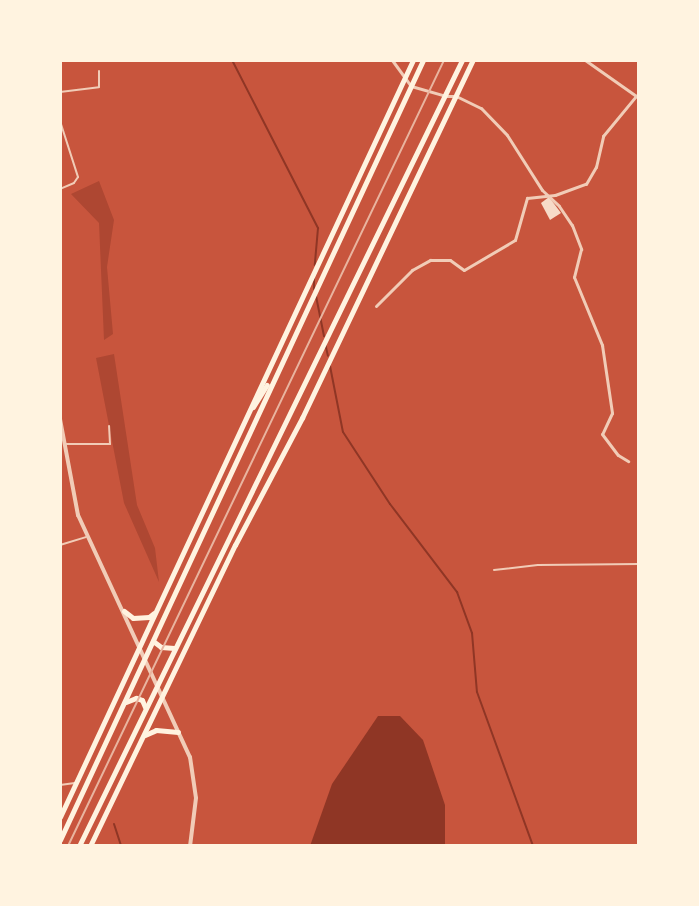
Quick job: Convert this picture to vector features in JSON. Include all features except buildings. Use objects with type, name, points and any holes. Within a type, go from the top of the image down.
[{"type":"main road","points":[[60,817],[413,60]]},
{"type":"main road","points":[[60,840],[423,60]]},
{"type":"main road","points":[[79,846],[156,683],[291,417],[462,60]]},
{"type":"main road","points":[[90,846],[162,695],[302,418],[473,60]]},
{"type":"main road","points":[[243,424],[278,367]]},
{"type":"main road","points":[[124,611],[133,618],[141,618],[149,617],[157,609]]},
{"type":"main road","points":[[153,641],[161,647],[174,648]]},
{"type":"main road","points":[[122,705],[136,698],[142,700],[146,708]]},
{"type":"main road","points":[[144,735],[156,730],[178,732]]},
{"type":"street","points":[[392,60],[411,86],[456,96],[481,108],[498,124],[572,225],[581,249],[574,277],[602,345],[612,413],[602,434],[618,455],[628,461]]},
{"type":"street","points":[[376,306],[412,270],[430,260],[450,260],[464,270],[515,240],[527,198],[586,184],[596,167],[603,136],[638,97],[585,60]]},
{"type":"street","points":[[60,419],[78,515],[146,658],[178,732],[196,784],[190,846]]},
{"type":"lane","points":[[60,92],[99,87],[99,71]]},
{"type":"lane","points":[[60,121],[78,177],[74,183],[60,189]]},
{"type":"lane","points":[[64,444],[110,444],[109,426]]},
{"type":"lane","points":[[60,545],[87,537]]},
{"type":"lane","points":[[494,570],[639,564]]},
{"type":"lane","points":[[60,785],[76,783]]},
{"type":"shaded area","points":[[99,181],[114,220],[107,267],[113,334],[104,340],[99,223],[71,194]]},
{"type":"shaded area","points":[[114,354],[137,505],[155,548],[159,582],[124,503],[96,358]]},
{"type":"shaded area","points":[[378,716],[400,716],[423,740],[445,805],[445,846],[310,846],[332,784]]},
{"type":"waterway","points":[[232,60],[318,228],[315,265]]},
{"type":"waterway","points":[[314,276],[314,289]]},
{"type":"waterway","points":[[316,296],[324,336]]},
{"type":"waterway","points":[[325,343],[328,356]]},
{"type":"waterway","points":[[330,366],[343,432],[390,504],[457,592],[472,633],[477,692],[533,846]]},
{"type":"waterway","points":[[114,824],[121,846]]},
{"type":"railway","points":[[68,846],[444,60]]}]
